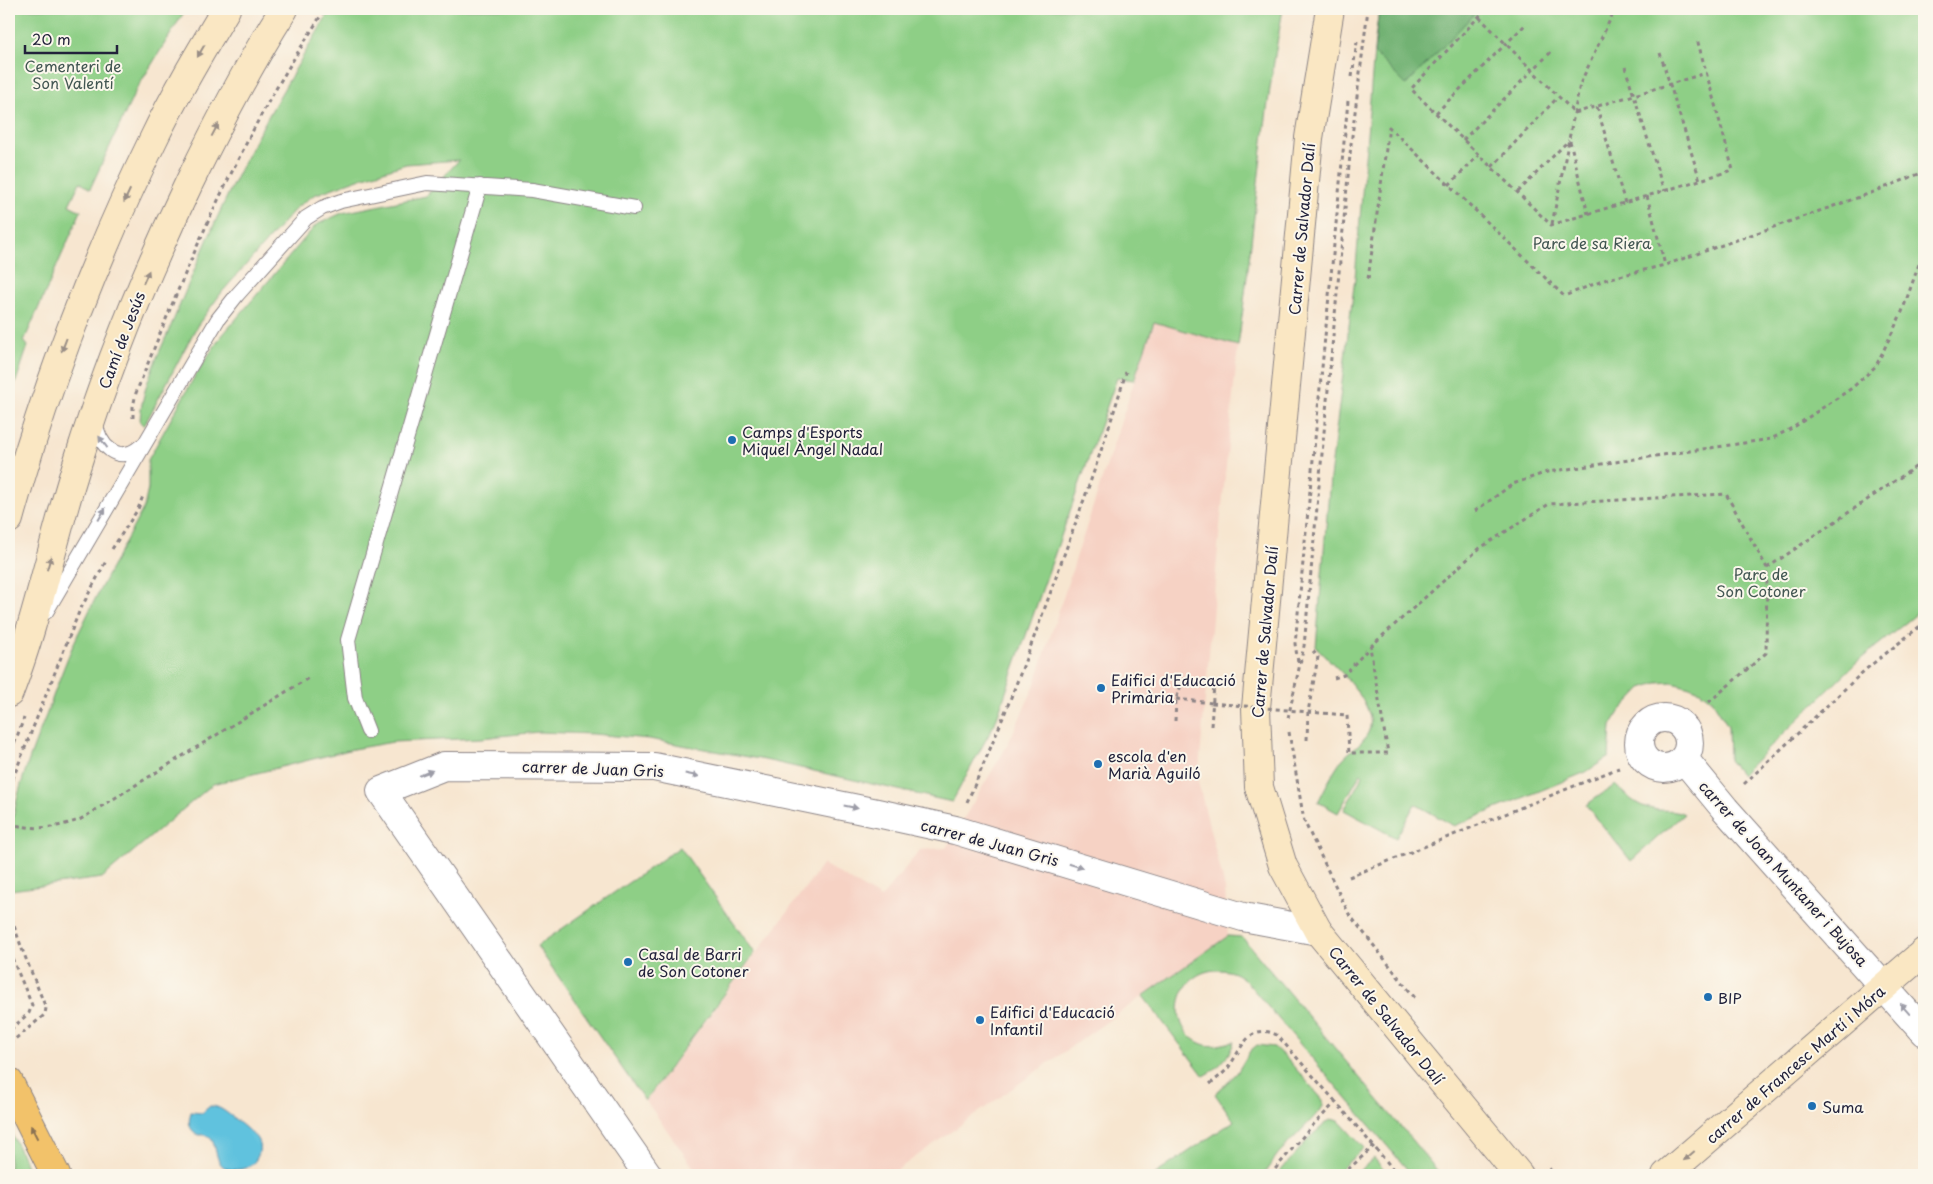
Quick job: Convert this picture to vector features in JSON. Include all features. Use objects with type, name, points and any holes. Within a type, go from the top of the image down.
[{"type":"highway","points":[[9,1082],[56,1175]]},
{"type":"street","points":[[9,495],[34,432],[64,346],[125,200],[154,137],[226,9]]},
{"type":"street","name":"Camí de Jesús","points":[[18,701],[25,647],[69,491],[99,395],[137,297],[166,231],[236,90],[284,9]]},
{"type":"street","name":"Carrer de Salvador Dalí","points":[[1330,9],[1309,138],[1256,708],[1259,787],[1284,866],[1318,931],[1519,1175]]},
{"type":"street","points":[[9,519],[34,432]]},
{"type":"street","name":"carrer de Joan Muntaner i Bujosa","points":[[1684,759],[1725,810],[1924,1032]]},
{"type":"street","name":"carrer de Juan Gris","points":[[648,1175],[381,791],[444,766],[654,767],[955,830],[1243,917],[1318,931]]},
{"type":"street","name":"carrer de Francesc Martí i Móra","points":[[1666,1175],[1924,952]]},
{"type":"lane","points":[[25,647],[218,319],[237,294],[306,218],[322,208],[341,201],[427,183],[532,190],[634,208]]},
{"type":"lane","points":[[368,731],[355,698],[348,640],[480,186]]},
{"type":"lane","points":[[99,395],[95,420],[99,437],[103,444],[114,452],[126,454],[131,453],[144,444]]},
{"type":"path","points":[[1287,722],[1304,646],[1353,119],[1368,9]]},
{"type":"path","points":[[1486,9],[1411,89],[1552,225]]},
{"type":"path","points":[[1552,225],[1580,84],[1615,9]]},
{"type":"path","points":[[1478,17],[1575,114]]},
{"type":"path","points":[[1436,113],[1527,22]]},
{"type":"path","points":[[1351,79],[1358,36]]},
{"type":"path","points":[[1552,225],[1733,170],[1697,39]]},
{"type":"path","points":[[1463,140],[1550,52]]},
{"type":"path","points":[[1660,53],[1700,180]]},
{"type":"path","points":[[1624,67],[1664,191]]},
{"type":"path","points":[[1575,114],[1706,73]]},
{"type":"path","points":[[1299,662],[1295,644],[1348,96]]},
{"type":"path","points":[[1492,167],[1558,96]]},
{"type":"path","points":[[1597,106],[1625,203]]},
{"type":"path","points":[[1368,279],[1389,127],[1564,296],[1607,279],[1666,265],[1871,193],[1924,172]]},
{"type":"path","points":[[1518,192],[1570,139]]},
{"type":"path","points":[[1570,139],[1588,214]]},
{"type":"path","points":[[1449,185],[1478,155]]},
{"type":"path","points":[[1647,196],[1666,265]]},
{"type":"path","points":[[1475,510],[1513,484],[1547,472],[1771,439],[1794,427],[1852,388],[1876,366],[1902,312],[1924,250]]},
{"type":"path","points":[[955,830],[999,730],[1039,625],[1108,431],[1126,372]]},
{"type":"path","points":[[1767,568],[1924,461]]},
{"type":"path","points":[[1334,678],[1344,675],[1370,647],[1480,548],[1549,504],[1726,494],[1767,568],[1766,653],[1709,702]]},
{"type":"path","points":[[1744,784],[1865,670],[1924,623]]},
{"type":"path","points":[[1176,699],[1212,704],[1347,715],[1349,753],[1388,753],[1370,647]]},
{"type":"path","points":[[1307,740],[1308,712],[1318,657],[1313,652]]},
{"type":"path","points":[[9,824],[44,828],[62,826],[81,819],[310,677]]},
{"type":"path","points":[[1175,721],[1176,699],[1184,677]]},
{"type":"path","points":[[1211,726],[1214,684]]},
{"type":"path","points":[[9,758],[18,701]]},
{"type":"path","points":[[1289,731],[1304,821],[1349,914],[1415,998]]},
{"type":"path","points":[[1349,877],[1619,768]]},
{"type":"path","points":[[9,911],[46,1008],[45,1014],[42,1017],[9,1044]]},
{"type":"path","points":[[9,951],[32,1005],[29,1013],[9,1031]]},
{"type":"path","points":[[1210,1084],[1226,1071],[1237,1056],[1244,1041],[1250,1036],[1271,1032],[1277,1035],[1398,1175]]},
{"type":"path","points":[[1270,1175],[1311,1127],[1336,1102]]},
{"type":"path","points":[[1342,1175],[1374,1146]]},
{"type":"path","points":[[1548,1168],[1554,1175]]},
{"type":"shaded area","name":"escola d'en Marià Aguiló","points":[[1154,321],[1238,346],[1219,536],[1198,782],[1225,888],[1228,936],[890,1175],[699,1175],[646,1101],[823,864],[881,898],[920,850],[946,848],[1007,746],[1033,689]]},
{"type":"green space","name":"Cementeri de Son Valentí","points":[[9,9],[186,9],[136,90],[90,189],[80,182],[69,205],[81,211],[24,341],[28,346],[9,402]]},
{"type":"green space","points":[[331,9],[1283,9],[1269,93],[1238,346],[1154,322],[1134,380],[1117,378],[995,723],[952,802],[765,760],[649,739],[538,732],[481,738],[393,742],[353,749],[213,784],[102,878],[11,890],[9,866],[13,821],[17,800],[30,757],[79,633],[144,507],[148,489],[148,460],[196,374],[220,338],[316,225],[342,213],[426,196],[459,160],[406,164],[314,195],[297,207],[222,292],[197,326],[144,426],[140,422],[144,394],[153,367],[218,215],[266,120]]},
{"type":"green space","name":"Parc de sa Riera","points":[[1379,9],[1924,9],[1924,608],[1857,662],[1741,775],[1729,760],[1728,726],[1712,700],[1700,691],[1672,682],[1657,683],[1642,688],[1619,712],[1611,726],[1609,757],[1586,772],[1454,826],[1415,804],[1396,838],[1344,810],[1363,775],[1361,773],[1338,813],[1318,802],[1341,761],[1368,733],[1370,723],[1368,711],[1354,687],[1316,647],[1330,478],[1355,278]]},
{"type":"green space","points":[[1379,9],[1479,9],[1406,85],[1374,53]]},
{"type":"green space","points":[[1615,785],[1642,806],[1684,814],[1631,861],[1586,805]]},
{"type":"green space","points":[[680,847],[755,953],[645,1101],[537,946]]},
{"type":"green space","points":[[1228,936],[1242,937],[1441,1175],[1412,1175],[1246,981],[1230,971],[1204,972],[1193,979],[1185,989],[1180,1000],[1179,1013],[1182,1025],[1189,1035],[1200,1043],[1209,1046],[1234,1042],[1222,1062],[1204,1076],[1143,996]]},
{"type":"green space","points":[[1257,1045],[1274,1047],[1288,1060],[1323,1100],[1323,1106],[1320,1111],[1278,1154],[1263,1175],[1154,1175],[1234,1121],[1215,1094],[1237,1073],[1250,1051]]},
{"type":"green space","points":[[1331,1119],[1339,1121],[1364,1148],[1334,1175],[1277,1175],[1311,1136]]},
{"type":"green space","points":[[9,1128],[31,1175],[9,1175]]},
{"type":"green space","points":[[1374,1158],[1388,1175],[1355,1175]]},
{"type":"water","points":[[210,1106],[224,1111],[257,1139],[259,1153],[254,1162],[247,1168],[230,1169],[223,1166],[212,1140],[207,1136],[198,1135],[192,1130],[189,1122],[191,1112],[202,1113]]},
{"type":"place","name":"Camps d'Esports Miquel Àngel Nadal","points":[[732,440]]},
{"type":"place","name":"Edifici d'Educació Primària","points":[[1101,688]]},
{"type":"place","name":"escola d'en Marià Aguiló","points":[[1098,764]]},
{"type":"place","name":"Casal de Barri de Son Cotoner","points":[[628,962]]},
{"type":"place","name":"BIP","points":[[1708,997]]},
{"type":"place","name":"Edifici d'Educació Infantil","points":[[980,1020]]},
{"type":"place","name":"Suma","points":[[1812,1106]]},
{"type":"park label","name":"Parc de Son Cotoner","points":[[1761,582]]}]
